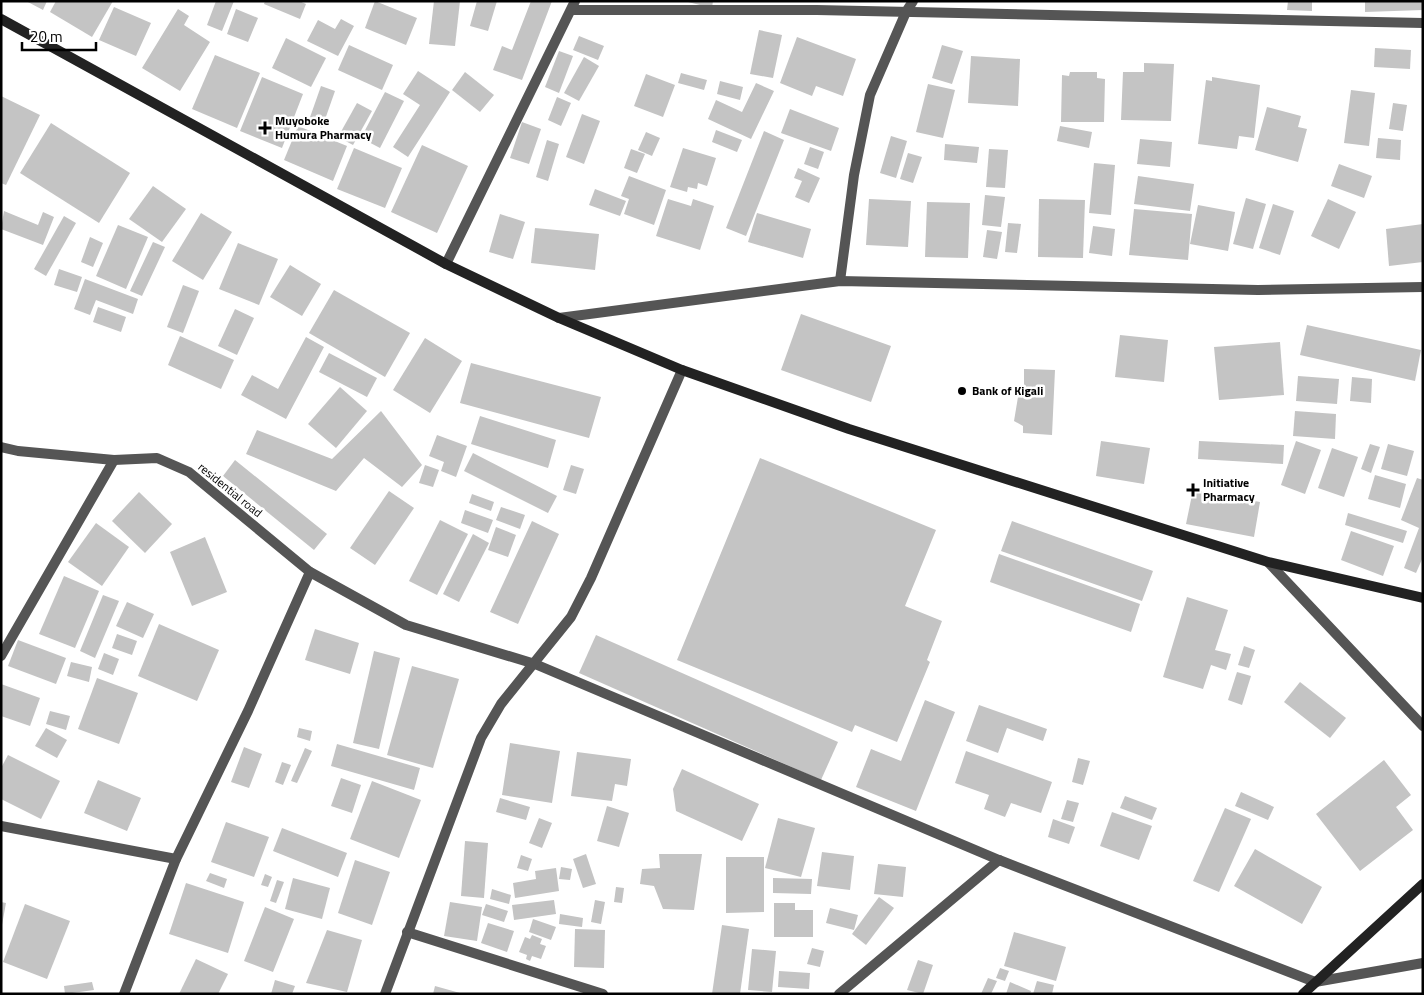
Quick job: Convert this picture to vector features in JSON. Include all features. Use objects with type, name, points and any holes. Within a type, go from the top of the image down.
[{"type":"main road","points":[[1,19],[446,264],[558,318],[682,370],[849,429],[1268,562],[1423,598]]},
{"type":"main road","points":[[1303,994],[1423,884]]},
{"type":"street","points":[[840,281],[854,175],[870,95],[906,12],[913,1]]},
{"type":"street","points":[[446,264],[574,6],[1423,23]]},
{"type":"street","points":[[558,318],[840,281],[1258,290],[1423,287]]},
{"type":"street","points":[[385,994],[481,738],[501,704],[571,617],[591,578],[682,370]]},
{"type":"street","name":"residential road","points":[[1,447],[18,451],[114,460],[157,458],[189,472],[310,572],[406,625],[534,664],[999,860],[1315,982]]},
{"type":"street","points":[[1,656],[114,460]]},
{"type":"street","points":[[1268,562],[1423,726]]},
{"type":"street","points":[[124,994],[176,859],[248,711],[310,572]]},
{"type":"street","points":[[1,826],[176,859]]},
{"type":"street","points":[[839,994],[999,860]]},
{"type":"street","points":[[407,932],[602,994]]},
{"type":"street","points":[[1315,982],[1423,963]]},
{"type":"building","points":[[26,1],[47,1],[43,10]]},
{"type":"building","points":[[56,1],[113,1],[92,37],[50,12]]},
{"type":"building","points":[[216,1],[234,1],[222,31],[207,25]]},
{"type":"building","points":[[265,1],[299,1],[306,4],[300,19],[264,4]]},
{"type":"building","points":[[375,1],[417,18],[406,45],[365,28]]},
{"type":"building","points":[[434,1],[460,1],[455,46],[429,44]]},
{"type":"building","points":[[477,1],[497,1],[488,31],[470,26]]},
{"type":"building","points":[[531,1],[552,1],[522,80],[493,70],[502,46],[512,50]]},
{"type":"building","points":[[684,1],[713,1],[712,8]]},
{"type":"building","points":[[1288,1],[1312,1],[1312,11],[1287,10]]},
{"type":"building","points":[[1365,1],[1423,1],[1423,10],[1365,12]]},
{"type":"building","points":[[114,7],[151,23],[136,56],[99,40]]},
{"type":"building","points":[[178,9],[189,16],[184,25],[210,42],[180,91],[142,68]]},
{"type":"building","points":[[236,9],[258,18],[248,42],[227,34]]},
{"type":"building","points":[[341,19],[354,26],[338,56],[307,41],[318,20],[335,29]]},
{"type":"building","points":[[759,30],[782,35],[773,78],[750,74]]},
{"type":"building","points":[[579,36],[604,46],[598,60],[573,50]]},
{"type":"building","points":[[797,37],[856,59],[843,96],[816,86],[812,96],[780,83]]},
{"type":"building","points":[[286,38],[326,58],[311,87],[272,68]]},
{"type":"building","points":[[349,45],[393,65],[382,90],[338,70]]},
{"type":"building","points":[[942,45],[963,51],[952,84],[932,78]]},
{"type":"building","points":[[1375,48],[1411,50],[1410,69],[1374,67]]},
{"type":"building","points":[[559,51],[573,56],[559,93],[545,87]]},
{"type":"building","points":[[215,55],[260,73],[237,128],[192,109]]},
{"type":"building","points":[[971,56],[1020,59],[1018,106],[968,103]]},
{"type":"building","points":[[584,57],[599,66],[579,101],[564,93]]},
{"type":"building","points":[[1144,63],[1174,64],[1171,121],[1121,120],[1123,72],[1144,72]]},
{"type":"building","points":[[418,71],[450,92],[408,157],[393,147],[420,105],[403,94]]},
{"type":"building","points":[[465,72],[494,95],[480,112],[452,90]]},
{"type":"building","points":[[1070,72],[1097,72],[1097,78],[1105,79],[1104,122],[1061,122],[1062,75],[1069,76]]},
{"type":"building","points":[[681,73],[707,80],[704,90],[678,83]]},
{"type":"building","points":[[646,74],[675,85],[663,117],[634,106]]},
{"type":"building","points":[[262,77],[303,94],[282,148],[240,131]]},
{"type":"building","points":[[1212,77],[1260,85],[1254,138],[1239,136],[1237,149],[1198,144],[1206,80],[1212,81]]},
{"type":"building","points":[[720,81],[743,87],[740,100],[717,94]]},
{"type":"building","points":[[756,83],[774,91],[751,139],[708,119],[716,100],[742,112]]},
{"type":"building","points":[[928,84],[955,90],[943,138],[916,132]]},
{"type":"building","points":[[321,86],[335,91],[322,128],[308,123]]},
{"type":"building","points":[[1351,90],[1375,93],[1369,146],[1344,143]]},
{"type":"building","points":[[385,92],[404,101],[380,148],[361,138]]},
{"type":"building","points":[[1,96],[40,115],[6,185],[1,183]]},
{"type":"building","points":[[557,97],[571,103],[561,126],[548,120]]},
{"type":"building","points":[[357,103],[372,111],[353,145],[338,137]]},
{"type":"building","points":[[1393,103],[1407,105],[1403,131],[1389,129]]},
{"type":"building","points":[[1267,107],[1301,116],[1298,127],[1307,129],[1298,162],[1255,150]]},
{"type":"building","points":[[790,109],[839,128],[831,151],[781,133]]},
{"type":"building","points":[[582,114],[600,121],[584,164],[566,157]]},
{"type":"building","points":[[522,122],[541,129],[529,164],[510,158]]},
{"type":"building","points":[[51,123],[130,173],[99,223],[20,173]]},
{"type":"building","points":[[298,126],[347,146],[333,181],[284,160]]},
{"type":"building","points":[[1060,126],[1092,132],[1089,148],[1057,141]]},
{"type":"building","points":[[716,130],[742,140],[737,152],[712,142]]},
{"type":"building","points":[[764,131],[784,140],[746,236],[726,228]]},
{"type":"building","points":[[646,132],[660,138],[652,156],[638,150]]},
{"type":"building","points":[[891,136],[907,141],[896,178],[880,173]]},
{"type":"building","points":[[1378,138],[1401,140],[1400,160],[1376,158]]},
{"type":"building","points":[[1140,139],[1172,142],[1170,167],[1137,164]]},
{"type":"building","points":[[547,140],[559,144],[548,181],[536,177]]},
{"type":"building","points":[[945,144],[979,147],[977,163],[944,160]]},
{"type":"building","points":[[422,145],[468,166],[437,233],[391,212]]},
{"type":"building","points":[[810,147],[824,152],[818,169],[804,164]]},
{"type":"building","points":[[354,148],[402,168],[385,208],[337,189]]},
{"type":"building","points":[[683,148],[716,158],[707,186],[698,183],[697,189],[688,187],[687,192],[670,187]]},
{"type":"building","points":[[631,149],[645,154],[637,173],[624,168]]},
{"type":"building","points":[[989,149],[1008,150],[1005,188],[986,187]]},
{"type":"building","points":[[908,153],[922,157],[913,183],[900,179]]},
{"type":"building","points":[[1094,163],[1115,165],[1111,215],[1089,213]]},
{"type":"building","points":[[1339,164],[1372,176],[1364,198],[1331,186]]},
{"type":"building","points":[[798,168],[820,178],[809,203],[795,197],[802,181],[794,178]]},
{"type":"building","points":[[629,176],[666,190],[654,225],[624,214],[629,199],[621,196]]},
{"type":"building","points":[[1138,176],[1194,184],[1190,211],[1134,204]]},
{"type":"building","points":[[153,186],[186,209],[162,242],[129,219]]},
{"type":"building","points":[[595,189],[626,201],[620,216],[589,205]]},
{"type":"building","points":[[985,195],[1005,197],[1001,227],[982,225]]},
{"type":"building","points":[[1246,198],[1266,204],[1253,249],[1233,244]]},
{"type":"building","points":[[668,199],[691,206],[693,199],[714,206],[700,250],[656,236]]},
{"type":"building","points":[[869,199],[911,201],[908,247],[866,245]]},
{"type":"building","points":[[1039,199],[1085,200],[1083,258],[1038,257]]},
{"type":"building","points":[[1328,199],[1356,212],[1339,249],[1311,236]]},
{"type":"building","points":[[927,202],[970,203],[968,258],[925,257]]},
{"type":"building","points":[[1273,204],[1294,211],[1280,255],[1259,248]]},
{"type":"building","points":[[1198,205],[1235,212],[1228,251],[1190,244]]},
{"type":"building","points":[[1134,209],[1192,214],[1188,260],[1129,255]]},
{"type":"building","points":[[4,211],[38,225],[43,212],[54,217],[43,245],[1,229]]},
{"type":"building","points":[[201,213],[232,232],[203,280],[172,261]]},
{"type":"building","points":[[757,213],[811,229],[803,258],[748,242]]},
{"type":"building","points":[[500,214],[525,222],[513,259],[489,252]]},
{"type":"building","points":[[64,216],[76,223],[46,276],[34,269]]},
{"type":"building","points":[[1008,223],[1021,224],[1017,253],[1005,252]]},
{"type":"building","points":[[1423,224],[1423,262],[1389,266],[1386,229]]},
{"type":"building","points":[[118,225],[148,237],[126,289],[96,276]]},
{"type":"building","points":[[1093,226],[1115,229],[1112,256],[1089,253]]},
{"type":"building","points":[[535,228],[599,234],[595,270],[531,263]]},
{"type":"building","points":[[987,230],[1002,232],[997,259],[983,257]]},
{"type":"building","points":[[90,237],[103,243],[93,267],[81,262]]},
{"type":"building","points":[[153,242],[165,247],[142,296],[130,291]]},
{"type":"building","points":[[238,243],[278,259],[259,305],[219,289]]},
{"type":"building","points":[[290,265],[321,284],[302,316],[270,297]]},
{"type":"building","points":[[59,269],[82,277],[77,292],[54,285]]},
{"type":"building","points":[[85,279],[138,299],[133,314],[96,300],[90,315],[74,309]]},
{"type":"building","points":[[183,285],[199,291],[183,333],[167,327]]},
{"type":"building","points":[[334,290],[410,333],[385,377],[309,333]]},
{"type":"building","points":[[98,307],[126,317],[121,332],[93,322]]},
{"type":"building","points":[[235,309],[254,318],[237,355],[218,346]]},
{"type":"building","points":[[801,314],[891,346],[871,402],[781,370]]},
{"type":"building","points":[[1307,325],[1421,350],[1415,381],[1300,355]]},
{"type":"building","points":[[1120,335],[1168,340],[1164,382],[1115,377]]},
{"type":"building","points":[[180,336],[234,360],[221,389],[168,365]]},
{"type":"building","points":[[306,337],[324,347],[286,419],[241,395],[252,375],[278,389]]},
{"type":"building","points":[[425,338],[462,361],[430,413],[393,390]]},
{"type":"building","points":[[1280,342],[1284,395],[1219,400],[1214,347]]},
{"type":"building","points":[[329,353],[377,378],[367,397],[319,372]]},
{"type":"building","points":[[471,363],[601,397],[589,438],[460,403]]},
{"type":"building","points":[[1024,369],[1055,370],[1052,435],[1023,433],[1023,426],[1014,421],[1019,391],[1024,385]]},
{"type":"building","points":[[1298,376],[1339,379],[1337,404],[1296,401]]},
{"type":"building","points":[[1352,377],[1372,379],[1371,403],[1350,401]]},
{"type":"building","points":[[340,387],[367,411],[336,448],[308,424]]},
{"type":"building","points":[[381,411],[422,465],[402,487],[364,458],[336,491],[246,454],[257,430],[332,459]]},
{"type":"building","points":[[1295,411],[1336,414],[1335,439],[1293,436]]},
{"type":"building","points":[[480,416],[556,440],[548,468],[471,444]]},
{"type":"building","points":[[437,435],[467,446],[456,477],[441,471],[444,462],[429,456]]},
{"type":"building","points":[[1101,441],[1150,448],[1144,484],[1096,476]]},
{"type":"building","points":[[1199,441],[1284,445],[1283,464],[1198,459]]},
{"type":"building","points":[[1296,441],[1321,450],[1305,494],[1281,485]]},
{"type":"building","points":[[1370,444],[1380,447],[1371,473],[1361,469]]},
{"type":"building","points":[[1388,444],[1414,451],[1407,476],[1381,469]]},
{"type":"building","points":[[1332,448],[1358,457],[1344,497],[1318,488]]},
{"type":"building","points":[[473,453],[557,496],[548,513],[464,471]]},
{"type":"building","points":[[760,458],[936,530],[905,606],[942,621],[927,660],[930,662],[897,742],[855,725],[852,732],[677,660]]},
{"type":"building","points":[[235,460],[327,534],[314,550],[223,476]]},
{"type":"building","points":[[425,465],[439,470],[433,487],[419,483]]},
{"type":"building","points":[[571,465],[584,469],[576,494],[563,490]]},
{"type":"building","points":[[1375,475],[1406,484],[1400,508],[1368,499]]},
{"type":"building","points":[[1417,478],[1423,480],[1423,557],[1416,573],[1404,568],[1419,528],[1401,520]]},
{"type":"building","points":[[1193,490],[1260,502],[1254,537],[1186,524]]},
{"type":"building","points":[[389,491],[414,508],[375,565],[350,548]]},
{"type":"building","points":[[139,492],[172,524],[145,553],[112,521]]},
{"type":"building","points":[[472,494],[494,502],[491,511],[469,503]]},
{"type":"building","points":[[501,507],[525,515],[520,529],[496,520]]},
{"type":"building","points":[[465,510],[493,520],[488,533],[461,523]]},
{"type":"building","points":[[1348,513],[1407,531],[1403,543],[1345,525]]},
{"type":"building","points":[[440,520],[468,534],[437,595],[409,581]]},
{"type":"building","points":[[532,521],[559,534],[518,624],[490,612]]},
{"type":"building","points":[[1012,521],[1153,571],[1142,601],[1001,551]]},
{"type":"building","points":[[96,523],[129,547],[102,586],[68,562]]},
{"type":"building","points":[[496,527],[516,535],[508,557],[488,550]]},
{"type":"building","points":[[1351,531],[1394,546],[1383,576],[1341,560]]},
{"type":"building","points":[[473,534],[489,543],[459,602],[443,594]]},
{"type":"building","points":[[205,537],[227,592],[192,606],[170,552]]},
{"type":"building","points":[[999,554],[1140,604],[1131,632],[990,582]]},
{"type":"building","points":[[64,576],[99,591],[75,648],[39,634]]},
{"type":"building","points":[[103,595],[119,601],[95,658],[80,651]]},
{"type":"building","points":[[1187,597],[1228,610],[1215,650],[1231,654],[1226,670],[1211,665],[1203,689],[1163,677]]},
{"type":"building","points":[[127,602],[154,614],[143,638],[116,626]]},
{"type":"building","points":[[159,624],[219,650],[197,701],[138,676]]},
{"type":"building","points":[[315,629],[359,643],[350,674],[305,660]]},
{"type":"building","points":[[117,634],[137,641],[132,655],[112,648]]},
{"type":"building","points":[[596,635],[838,742],[821,780],[579,673]]},
{"type":"building","points":[[18,640],[66,658],[56,684],[8,666]]},
{"type":"building","points":[[1244,646],[1255,650],[1249,668],[1238,665]]},
{"type":"building","points":[[374,651],[400,658],[379,749],[353,743]]},
{"type":"building","points":[[104,653],[119,659],[113,675],[98,669]]},
{"type":"building","points":[[71,662],[92,667],[89,682],[67,676]]},
{"type":"building","points":[[412,666],[459,679],[433,768],[387,755]]},
{"type":"building","points":[[1237,672],[1251,676],[1242,705],[1228,700]]},
{"type":"building","points":[[97,678],[138,693],[119,744],[78,729]]},
{"type":"building","points":[[1300,682],[1346,718],[1330,738],[1284,702]]},
{"type":"building","points":[[1,684],[40,698],[30,726],[1,716]]},
{"type":"building","points":[[925,700],[955,712],[916,811],[856,787],[871,749],[901,761]]},
{"type":"building","points":[[979,705],[1047,729],[1043,741],[1007,728],[998,753],[966,741]]},
{"type":"building","points":[[50,711],[70,716],[66,730],[46,724]]},
{"type":"building","points":[[46,728],[67,740],[57,758],[35,746]]},
{"type":"building","points":[[299,728],[312,731],[310,741],[297,737]]},
{"type":"building","points":[[510,743],[560,751],[552,803],[502,795]]},
{"type":"building","points":[[337,744],[420,768],[414,790],[331,766]]},
{"type":"building","points":[[244,747],[262,754],[249,788],[231,782]]},
{"type":"building","points":[[305,748],[312,751],[297,783],[291,781]]},
{"type":"building","points":[[966,751],[1052,782],[1041,813],[1011,803],[1005,817],[984,809],[989,795],[955,783]]},
{"type":"building","points":[[577,752],[631,759],[627,786],[615,784],[612,801],[571,796]]},
{"type":"building","points":[[8,755],[60,781],[41,819],[1,799],[1,768]]},
{"type":"building","points":[[1078,758],[1090,761],[1083,785],[1072,782]]},
{"type":"building","points":[[1384,760],[1411,795],[1396,807],[1413,830],[1360,871],[1316,814]]},
{"type":"building","points":[[282,762],[291,765],[283,785],[275,782]]},
{"type":"building","points":[[682,769],[759,804],[742,841],[676,811],[673,789]]},
{"type":"building","points":[[341,778],[361,785],[352,813],[331,806]]},
{"type":"building","points":[[98,780],[141,798],[127,831],[84,813]]},
{"type":"building","points":[[372,781],[421,800],[399,858],[350,839]]},
{"type":"building","points":[[1241,792],[1274,807],[1268,820],[1235,806]]},
{"type":"building","points":[[1125,796],[1157,808],[1152,820],[1120,808]]},
{"type":"building","points":[[500,798],[530,807],[526,820],[496,812]]},
{"type":"building","points":[[1067,800],[1079,803],[1073,822],[1061,819]]},
{"type":"building","points":[[607,806],[629,813],[619,847],[597,841]]},
{"type":"building","points":[[1225,808],[1251,819],[1219,892],[1193,881]]},
{"type":"building","points":[[1112,812],[1152,826],[1139,860],[1100,846]]},
{"type":"building","points":[[539,818],[552,823],[542,848],[529,843]]},
{"type":"building","points":[[778,818],[815,828],[801,877],[765,868]]},
{"type":"building","points":[[1053,819],[1075,827],[1069,844],[1048,837]]},
{"type":"building","points":[[226,822],[269,837],[254,877],[211,862]]},
{"type":"building","points":[[282,828],[347,853],[338,877],[273,851]]},
{"type":"building","points":[[465,841],[488,843],[484,898],[461,896]]},
{"type":"building","points":[[1255,849],[1322,887],[1302,924],[1234,886]]},
{"type":"building","points":[[822,852],[854,856],[850,890],[817,886]]},
{"type":"building","points":[[586,854],[596,884],[583,888],[573,859]]},
{"type":"building","points":[[659,854],[702,854],[694,910],[663,909],[654,886],[640,884],[642,869],[660,868]]},
{"type":"building","points":[[521,855],[532,859],[528,871],[517,868]]},
{"type":"building","points":[[726,857],[764,857],[764,912],[726,913]]},
{"type":"building","points":[[355,860],[390,872],[372,925],[338,913]]},
{"type":"building","points":[[878,864],[906,867],[903,897],[874,894]]},
{"type":"building","points":[[561,867],[572,869],[570,880],[559,879]]},
{"type":"building","points":[[556,868],[559,891],[515,898],[513,883],[536,879],[535,871]]},
{"type":"building","points":[[210,873],[227,879],[224,888],[206,881]]},
{"type":"building","points":[[265,874],[272,877],[268,887],[261,885]]},
{"type":"building","points":[[293,878],[330,888],[322,919],[285,909]]},
{"type":"building","points":[[773,878],[812,879],[811,894],[773,893]]},
{"type":"building","points":[[277,880],[284,882],[276,903],[270,901]]},
{"type":"building","points":[[186,883],[244,902],[228,953],[169,934]]},
{"type":"building","points":[[616,887],[624,888],[622,903],[614,902]]},
{"type":"building","points":[[492,889],[511,895],[509,904],[490,899]]},
{"type":"building","points":[[879,897],[894,908],[866,945],[852,934]]},
{"type":"building","points":[[554,900],[556,914],[514,920],[512,905]]},
{"type":"building","points":[[595,900],[605,902],[601,924],[591,922]]},
{"type":"building","points":[[1,902],[6,903],[2,925],[1,925]]},
{"type":"building","points":[[450,902],[482,907],[477,941],[444,936]]},
{"type":"building","points":[[774,903],[795,903],[795,910],[813,910],[813,937],[774,937]]},
{"type":"building","points":[[25,904],[70,921],[47,979],[3,962]]},
{"type":"building","points":[[486,904],[508,911],[504,922],[482,915]]},
{"type":"building","points":[[265,907],[294,919],[273,972],[244,961]]},
{"type":"building","points":[[830,908],[858,915],[854,930],[826,923]]},
{"type":"building","points":[[560,914],[583,918],[582,927],[559,924]]},
{"type":"building","points":[[533,919],[556,927],[551,940],[529,932]]},
{"type":"building","points":[[488,923],[514,931],[507,952],[481,943]]},
{"type":"building","points":[[722,925],[749,929],[740,994],[712,994]]},
{"type":"building","points":[[575,929],[605,930],[604,968],[574,967]]},
{"type":"building","points":[[327,930],[362,940],[347,992],[306,983]]},
{"type":"building","points":[[1014,932],[1066,947],[1056,981],[1004,966]]},
{"type":"building","points":[[532,935],[542,939],[540,944],[546,946],[541,959],[532,956],[530,961],[526,959],[527,955],[519,952],[525,937],[530,939]]},
{"type":"building","points":[[812,948],[824,951],[820,967],[807,964]]},
{"type":"building","points":[[752,949],[776,951],[772,992],[748,990]]},
{"type":"building","points":[[196,959],[228,974],[218,994],[179,994]]},
{"type":"building","points":[[918,960],[933,965],[923,994],[907,990]]},
{"type":"building","points":[[1000,968],[1009,971],[1005,981],[996,978]]},
{"type":"building","points":[[779,971],[810,973],[809,989],[778,987]]},
{"type":"building","points":[[988,978],[997,981],[991,994],[981,994]]},
{"type":"building","points":[[275,980],[295,986],[292,994],[271,994]]},
{"type":"building","points":[[1037,981],[1054,985],[1052,994],[1033,994]]},
{"type":"building","points":[[92,982],[94,990],[65,994],[64,986]]},
{"type":"building","points":[[1010,982],[1031,991],[1030,994],[1006,994]]},
{"type":"building","points":[[435,986],[460,993],[460,994],[433,994]]},
{"type":"place","name":"Muyoboke Humura Pharmacy","points":[[265,128]]},
{"type":"place","name":"Bank of Kigali","points":[[962,391]]},
{"type":"place","name":"Initiative Pharmacy","points":[[1193,490]]}]
